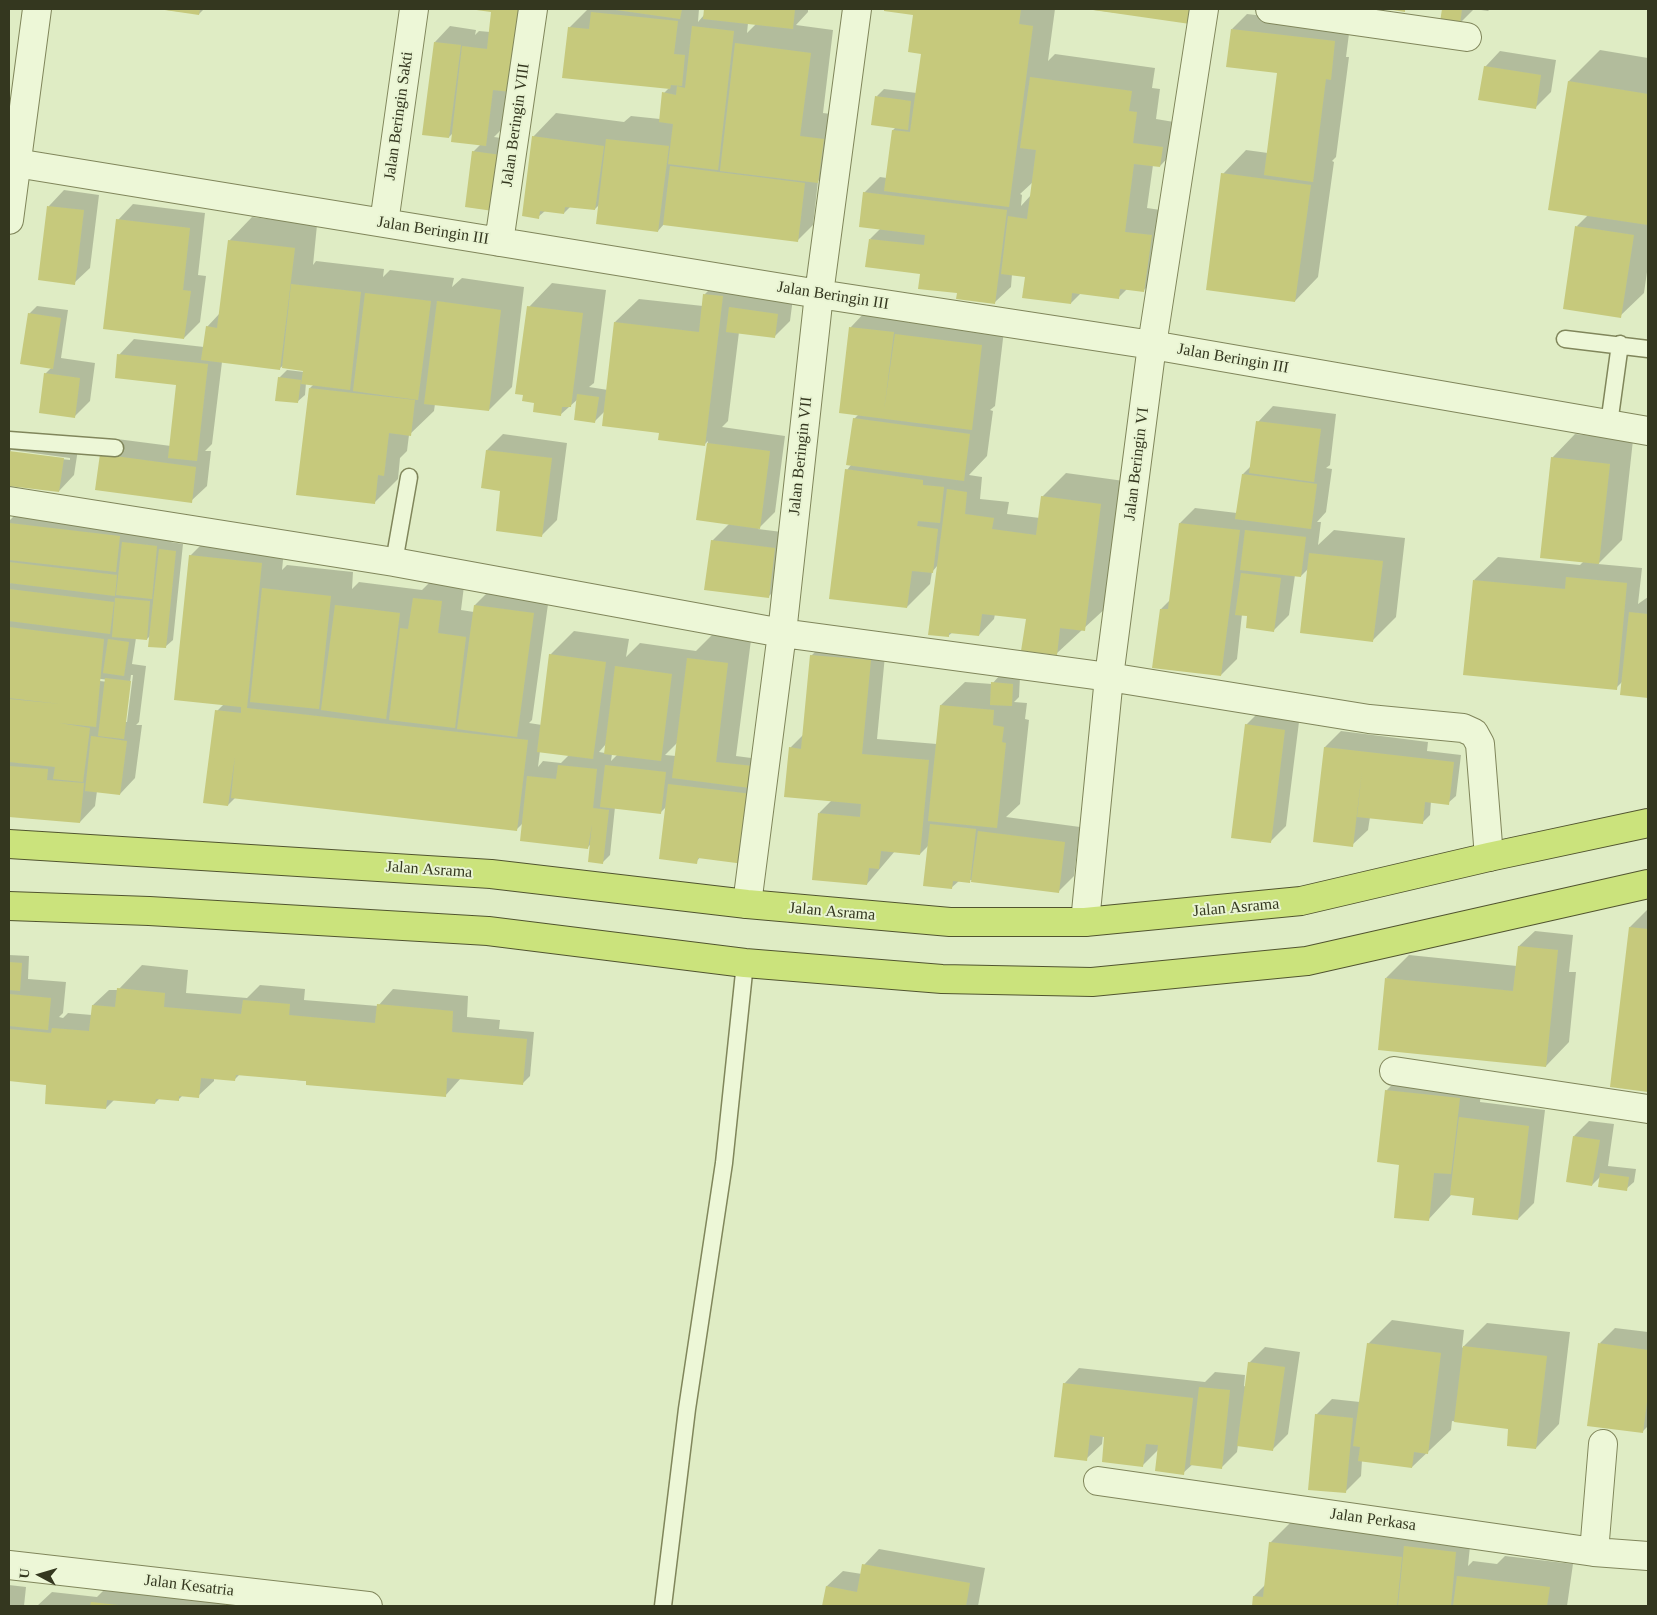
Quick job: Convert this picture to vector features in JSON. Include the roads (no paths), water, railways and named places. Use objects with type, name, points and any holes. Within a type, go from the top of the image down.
[{"type":"highway","name":"Jalan Asrama","points":[[9,844],[491,874],[747,904],[950,922],[1085,922],[1301,902],[1490,857],[1648,824]]},
{"type":"highway","points":[[9,906],[488,931],[745,963],[942,979],[1092,982],[1307,961],[1648,884]]},
{"type":"street","points":[[9,220],[37,9]]},
{"type":"street","name":"Jalan Beringin Sakti","points":[[384,223],[414,9]]},
{"type":"street","name":"Jalan Beringin VIII","points":[[499,242],[533,9]]},
{"type":"street","name":"Jalan Beringin VII","points":[[747,904],[782,632],[818,294],[857,9]]},
{"type":"street","name":"Jalan Beringin VI","points":[[1085,922],[1109,677],[1152,345],[1204,9]]},
{"type":"street","points":[[1270,9],[1467,37]]},
{"type":"street","name":"Jalan Beringin III","points":[[16,163],[818,294],[1152,345],[1648,431]]},
{"type":"street","points":[[9,501],[394,562],[782,632],[1109,677],[1369,719],[1463,728],[1474,733],[1480,744],[1490,857]]},
{"type":"street","points":[[1394,1071],[1648,1109]]},
{"type":"street","points":[[1594,1552],[1603,1444]]},
{"type":"street","name":"Jalan Perkasa","points":[[1098,1480],[1594,1552],[1648,1556]]},
{"type":"street","name":"Jalan Kesatria","points":[[9,1565],[368,1606]]},
{"type":"lane","points":[[1565,339],[1620,344],[1648,349]]},
{"type":"lane","points":[[1609,424],[1620,344]]},
{"type":"lane","points":[[9,440],[115,448]]},
{"type":"lane","points":[[394,562],[408,477]]},
{"type":"lane","points":[[663,1606],[687,1409],[724,1163],[728,1109],[745,963]]}]
